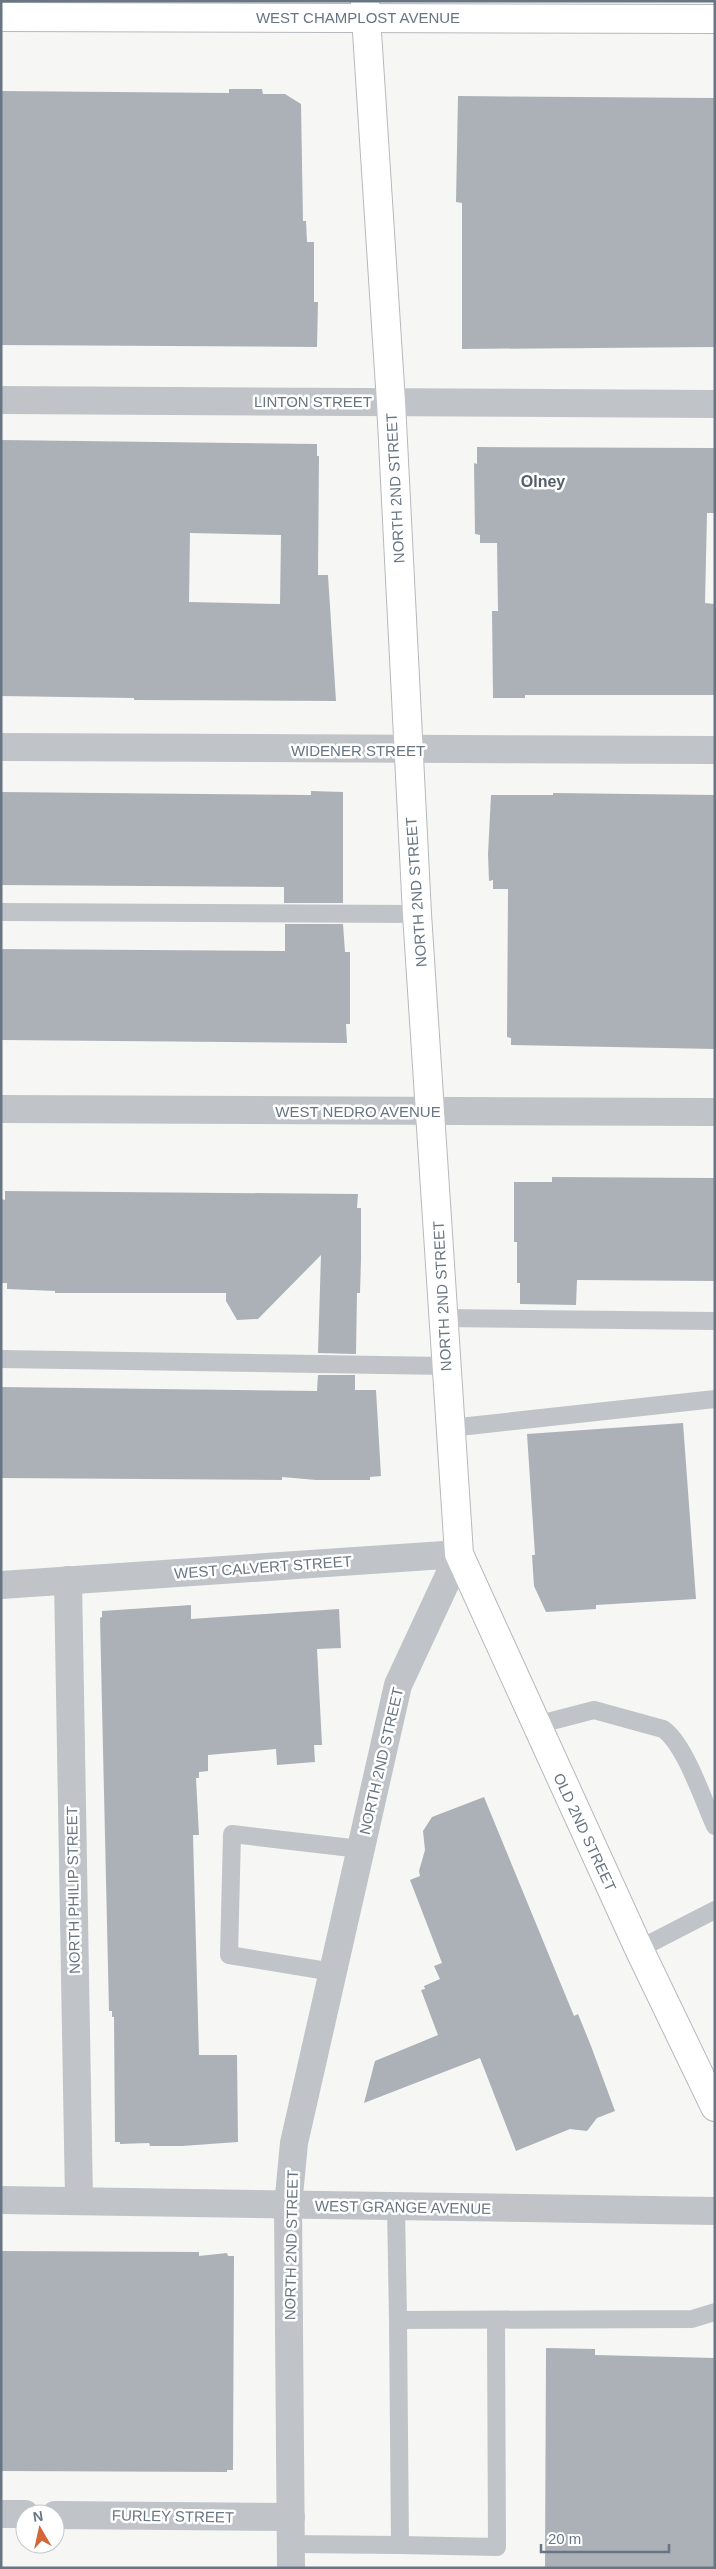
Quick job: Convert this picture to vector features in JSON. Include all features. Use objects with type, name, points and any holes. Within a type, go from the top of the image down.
[{"type":"street","name":"WEST CHAMPLOST AVENUE","points":[[1,17],[366,9],[715,19]]},
{"type":"street","name":"NORTH 2ND STREET","points":[[291,2556],[288,2206],[294,2142],[398,1685],[458,1554],[417,914],[391,402],[366,9]]},
{"type":"street","name":"LINTON STREET","points":[[1,400],[715,404]]},
{"type":"street","name":"WIDENER STREET","points":[[1,747],[715,750]]},
{"type":"street","name":"WEST NEDRO AVENUE","points":[[1,1109],[715,1112]]},
{"type":"street","name":"WEST CALVERT STREET","points":[[1,1585],[458,1554]]},
{"type":"street","name":"OLD 2ND STREET","points":[[458,1554],[639,1949],[715,2107]]},
{"type":"street","name":"NORTH PHILIP STREET","points":[[68,1580],[79,2200]]},
{"type":"street","name":"WEST GRANGE AVENUE","points":[[1,2200],[79,2200],[288,2206],[715,2211]]},
{"type":"street","points":[[1,2514],[15,2514]]},
{"type":"street","name":"FURLEY STREET","points":[[65,2515],[291,2517]]},
{"type":"lane","points":[[1,912],[417,914]]},
{"type":"lane","points":[[442,1318],[715,1321]]},
{"type":"lane","points":[[1,1359],[446,1366]]},
{"type":"lane","points":[[450,1428],[715,1400]]},
{"type":"lane","points":[[536,1725],[594,1710],[663,1729],[671,1735],[679,1747],[715,1826]]},
{"type":"lane","points":[[333,1972],[229,1955],[232,1834],[360,1849]]},
{"type":"lane","points":[[639,1949],[715,1910]]},
{"type":"lane","points":[[396,2207],[400,2545]]},
{"type":"lane","points":[[398,2320],[692,2319],[715,2312]]},
{"type":"lane","points":[[291,2556],[400,2545],[497,2547],[496,2320]]},
{"type":"building","points":[[229,89],[262,89],[263,94],[285,94],[301,104],[303,221],[306,221],[307,242],[314,242],[314,302],[318,302],[317,347],[1,345],[1,91],[229,93]]},
{"type":"building","points":[[458,96],[715,98],[715,347],[462,349],[462,203],[456,202]]},
{"type":"building","points":[[1,440],[317,444],[317,456],[319,456],[318,575],[328,575],[336,701],[134,700],[134,698],[1,696]],"holes":[[[190,533],[281,535],[280,604],[189,602]]]},
{"type":"building","points":[[477,447],[715,448],[715,513],[707,513],[705,603],[715,604],[715,695],[525,695],[525,698],[493,698],[492,611],[498,611],[497,543],[480,543],[480,535],[475,534],[474,463],[477,464]]},
{"type":"building","points":[[311,791],[343,792],[343,903],[284,903],[284,887],[1,885],[1,792],[311,795]]},
{"type":"building","points":[[553,793],[715,795],[715,1049],[511,1045],[511,1038],[507,1037],[508,889],[493,889],[493,880],[489,881],[488,854],[491,795],[553,795]]},
{"type":"building","points":[[285,924],[343,924],[345,952],[350,952],[350,1024],[346,1024],[347,1043],[1,1040],[1,949],[285,951]]},
{"type":"building","points":[[552,1177],[715,1178],[715,1281],[577,1280],[576,1305],[520,1304],[520,1283],[517,1283],[517,1242],[514,1242],[514,1182],[552,1182]]},
{"type":"building","points":[[5,1191],[358,1194],[357,1208],[361,1208],[361,1260],[360,1293],[357,1293],[356,1354],[318,1353],[321,1255],[258,1319],[237,1320],[226,1301],[226,1293],[55,1293],[55,1291],[7,1289],[7,1283],[2,1283],[1,1265],[1,1199],[5,1200]]},
{"type":"building","points":[[318,1375],[355,1375],[355,1390],[376,1390],[381,1476],[370,1477],[370,1480],[316,1480],[282,1477],[282,1480],[1,1478],[1,1387],[317,1391]]},
{"type":"building","points":[[683,1423],[696,1599],[596,1605],[596,1609],[546,1612],[534,1586],[532,1555],[535,1555],[527,1434]]},
{"type":"building","points":[[191,1605],[191,1619],[339,1609],[341,1648],[317,1649],[322,1745],[314,1745],[315,1762],[277,1765],[276,1749],[208,1755],[208,1771],[199,1772],[199,1778],[196,1778],[199,1835],[193,1835],[199,2055],[237,2055],[238,2142],[182,2146],[150,2146],[149,2143],[120,2144],[120,2142],[115,2142],[114,2017],[112,2017],[112,2011],[109,2011],[100,1618],[102,1617],[102,1611]]},
{"type":"building","points":[[484,1797],[574,2016],[578,2014],[615,2111],[597,2118],[587,2131],[570,2129],[516,2151],[480,2058],[364,2103],[375,2061],[438,2035],[421,1990],[425,1989],[424,1986],[440,1979],[434,1966],[442,1963],[410,1880],[420,1876],[419,1871],[425,1850],[423,1831],[432,1817]]},
{"type":"building","points":[[1,2251],[199,2252],[199,2256],[227,2253],[228,2256],[234,2256],[233,2470],[227,2470],[227,2472],[1,2471]]},
{"type":"building","points":[[546,2348],[595,2349],[595,2355],[715,2358],[715,2568],[545,2568]]},
{"type":"district","name":"Olney","points":[[543,481]]}]
